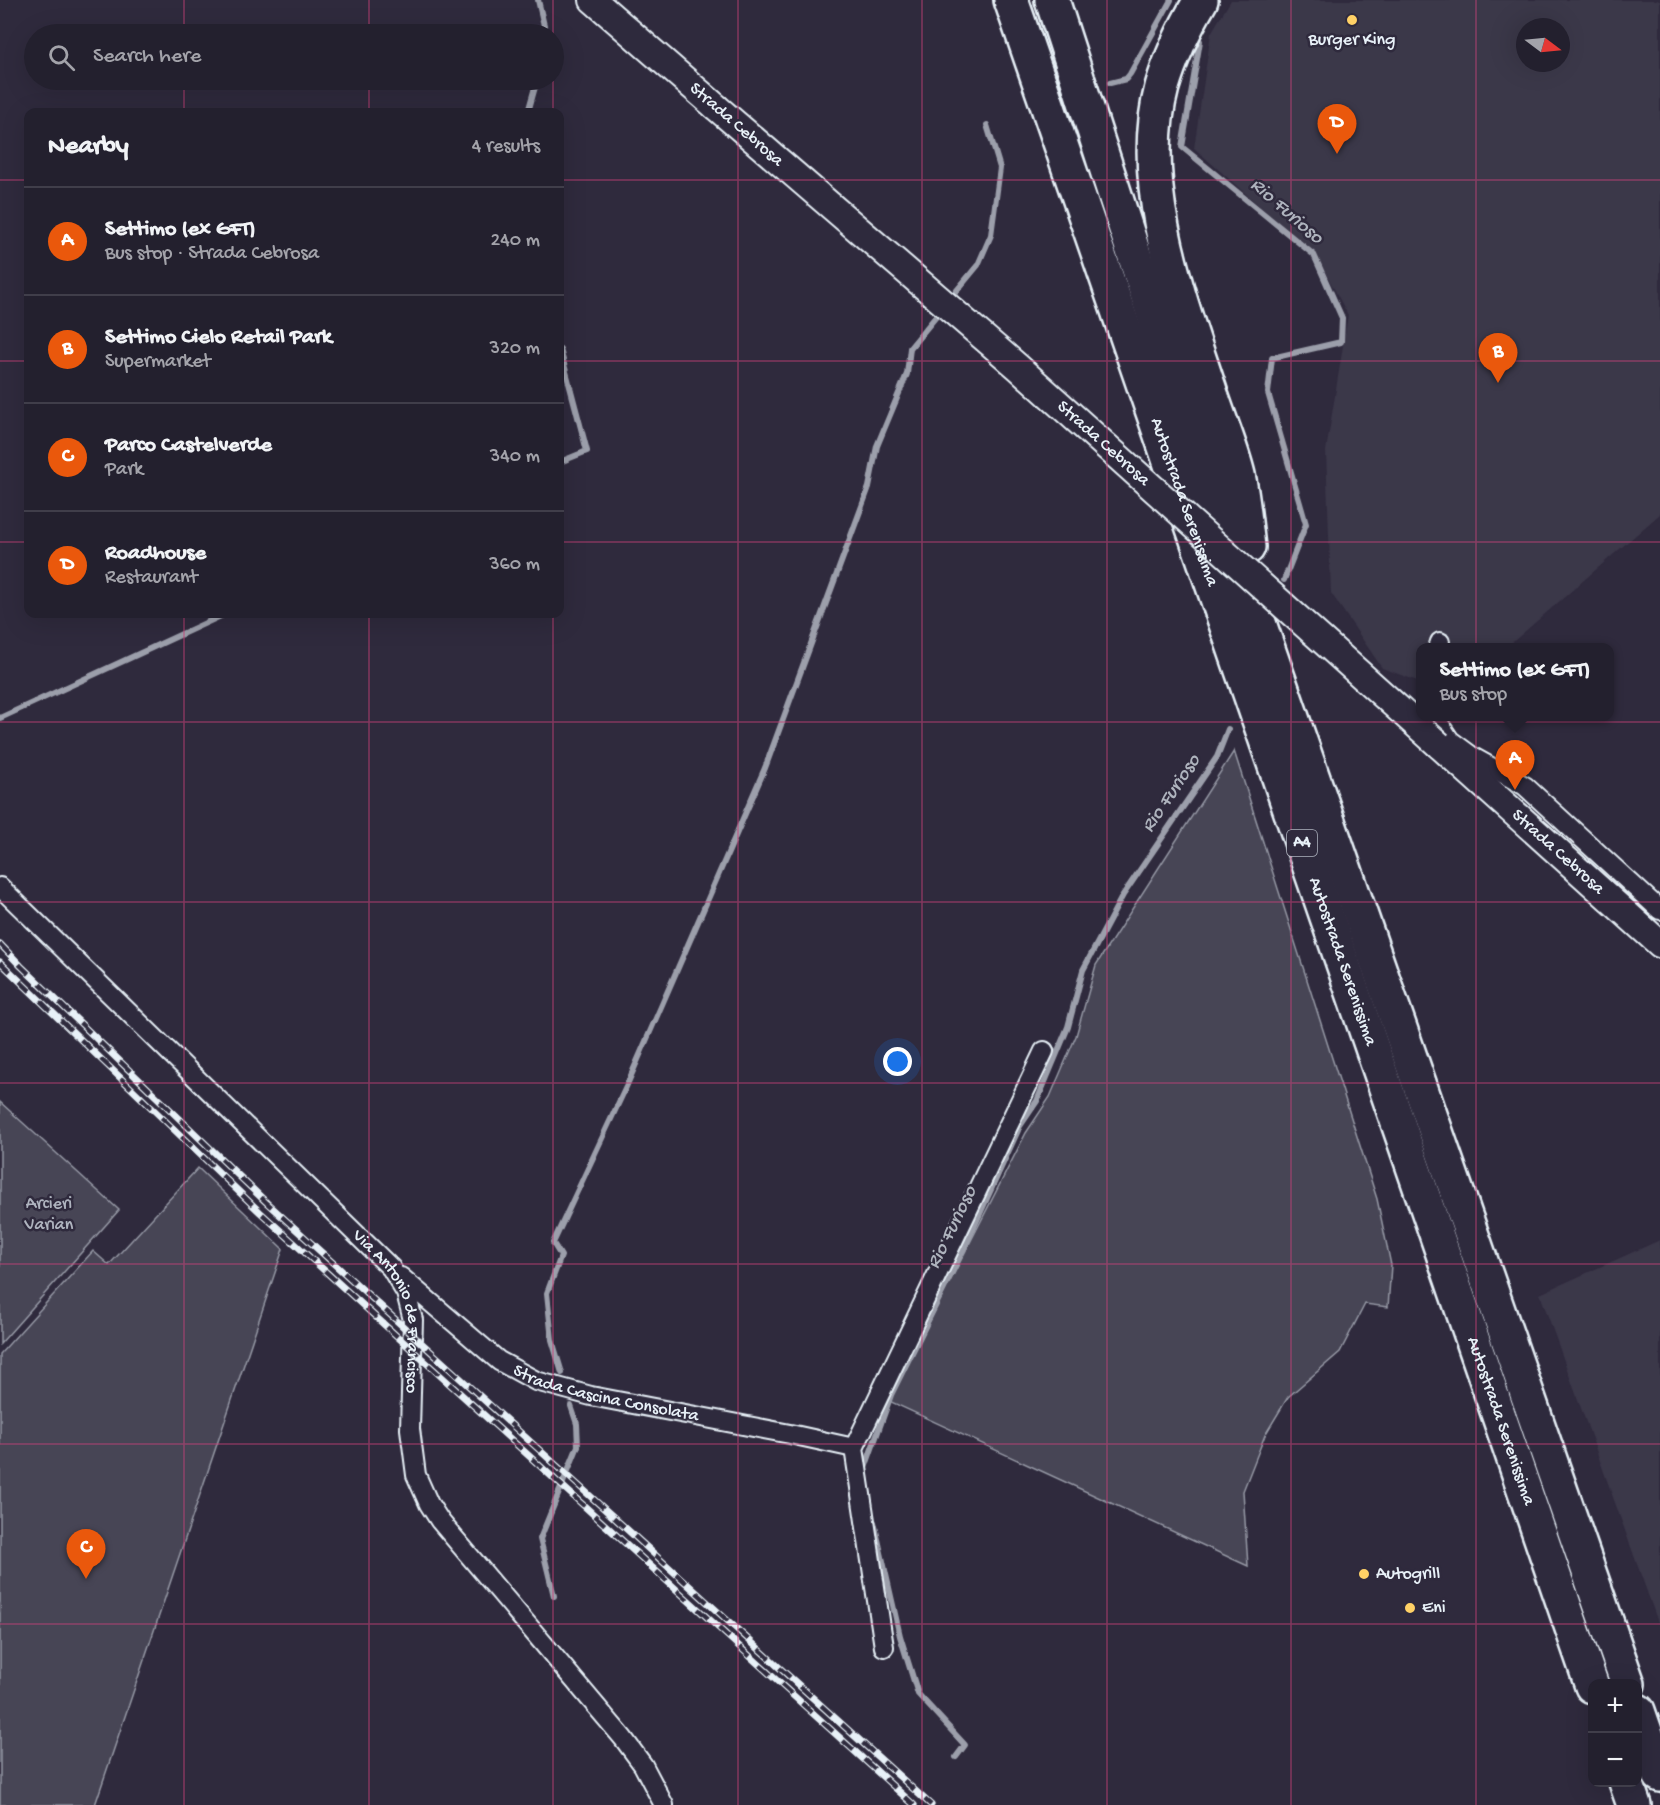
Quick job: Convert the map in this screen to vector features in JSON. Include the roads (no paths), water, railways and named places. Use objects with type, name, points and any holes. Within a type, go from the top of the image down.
[{"type":"highway","name":"Autostrada Serenissima","points":[[1011,0],[1591,1679]]},
{"type":"highway","name":"Autostrada Serenissima","points":[[1052,0],[1178,390],[1627,1679]]},
{"type":"highway","points":[[1201,0],[1175,48],[1162,88],[1156,121],[1157,188],[1166,244],[1181,305],[1238,474],[1259,623]]},
{"type":"highway","points":[[1642,1723],[1660,1775]]},
{"type":"highway","points":[[1628,1787],[1634,1805]]},
{"type":"main road","name":"Strada Cebrosa","points":[[593,0],[1018,367],[1652,937]]},
{"type":"street","points":[[1438,721],[1450,740],[1473,757],[1525,786],[1660,910]]},
{"type":"street","name":"Via Antonio de Francisco","points":[[0,887],[391,1268],[406,1293],[413,1320],[410,1429],[416,1475],[429,1504],[440,1521],[623,1738],[643,1765],[664,1805]]},
{"type":"street","points":[[884,1647],[855,1448],[1044,1051]]},
{"type":"street","name":"Strada Cascina Consolata","points":[[391,1268],[499,1361],[536,1381],[591,1396],[855,1448]]},
{"type":"waterway","points":[[538,0],[544,24]]},
{"type":"waterway","points":[[1110,83],[1126,79],[1130,74],[1171,0]]},
{"type":"waterway","name":"Rio Furioso","points":[[1200,41],[1182,147],[1314,255],[1342,318],[1341,342],[1272,358],[1268,393],[1306,524],[1284,580]]},
{"type":"waterway","points":[[529,108],[534,90]]},
{"type":"waterway","points":[[949,300],[978,265],[991,235],[1000,168],[987,125]]},
{"type":"waterway","points":[[562,1373],[552,1340],[547,1293],[561,1256],[553,1243],[626,1087],[765,768],[869,487],[877,446],[907,374],[910,348],[943,308]]},
{"type":"waterway","points":[[564,364],[587,451],[564,460]]},
{"type":"waterway","points":[[0,718],[216,618]]},
{"type":"waterway","name":"Rio Furioso","points":[[864,1471],[891,1395],[967,1242],[1020,1126],[1037,1101],[1068,1027],[1083,970],[1123,895],[1217,757],[1228,729]]},
{"type":"waterway","name":"Rio Furioso","points":[[554,1596],[540,1539],[578,1446],[577,1424],[571,1406]]},
{"type":"waterway","name":"Rio Furioso","points":[[874,1522],[900,1636],[918,1694],[965,1745],[956,1757]]},
{"type":"railway","points":[[0,944],[267,1203],[931,1805]]},
{"type":"railway","points":[[0,962],[260,1212],[914,1805]]},
{"type":"place","name":"Burger King","points":[[1352,20]]},
{"type":"place","name":"Roadhouse","points":[[1337,154]]},
{"type":"place","name":"Settimo Cielo Retail Park","points":[[1498,383]]},
{"type":"place","name":"Settimo (ex GFT)","points":[[1515,790]]},
{"type":"place","name":"Autogrill","points":[[1364,1574]]},
{"type":"place","name":"Parco Castelverde","points":[[86,1579]]},
{"type":"place","name":"Eni","points":[[1410,1608]]},
{"type":"park label","name":"Arcieri Varian","points":[[49,1214]]}]
